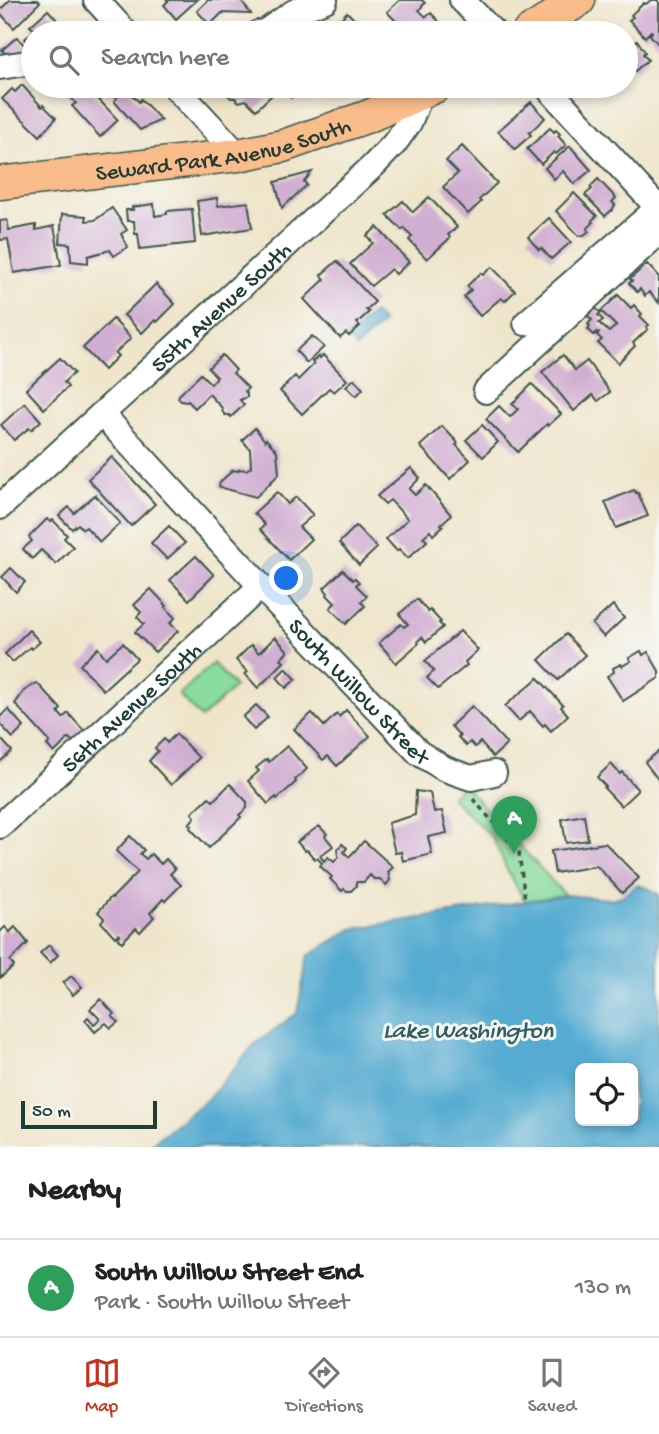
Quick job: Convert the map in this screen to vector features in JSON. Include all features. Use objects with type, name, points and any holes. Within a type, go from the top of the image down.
[{"type":"main road","points":[[547,21],[579,0]]},
{"type":"main road","name":"Seward Park Avenue South","points":[[0,183],[238,155],[283,146],[369,116],[411,98]]},
{"type":"street","points":[[96,0],[115,21]]},
{"type":"street","points":[[275,21],[289,6],[325,0]]},
{"type":"street","points":[[461,0],[482,21]]},
{"type":"street","points":[[0,67],[21,64]]},
{"type":"street","points":[[185,98],[238,155]]},
{"type":"street","name":"55th Avenue South","points":[[0,506],[373,166],[394,144],[424,98]]},
{"type":"street","points":[[526,323],[659,208],[557,98]]},
{"type":"street","points":[[486,391],[659,232]]},
{"type":"street","name":"South Willow Street","points":[[102,414],[419,753],[445,769],[471,778],[494,774]]},
{"type":"street","name":"56th Avenue South","points":[[0,827],[261,586]]},
{"type":"path","points":[[472,798],[519,852],[525,901]]},
{"type":"green space","points":[[213,663],[235,687],[201,718],[179,695]]},
{"type":"green space","points":[[464,785],[565,895],[525,901],[493,838],[451,797]]},
{"type":"water","points":[[373,313],[383,323],[356,348],[346,337]]},
{"type":"water","name":"Lake Washington","points":[[637,885],[659,895],[659,1147],[147,1147],[209,1098],[254,1045],[297,1013],[308,956],[352,929],[565,895],[610,899],[622,896]]},
{"type":"building","points":[[10,0],[40,2],[14,28],[0,13]]},
{"type":"building","points":[[167,0],[197,0],[176,19],[164,5]]},
{"type":"building","points":[[208,0],[240,0],[251,14],[222,13],[214,21],[206,21],[197,11]]},
{"type":"building","points":[[400,0],[422,0],[425,3],[419,10],[426,17],[431,13],[438,21],[396,21],[387,12]]},
{"type":"building","points":[[651,0],[659,2],[659,45],[650,35],[651,31],[645,37],[638,30],[638,21],[629,20],[633,17],[631,15]]},
{"type":"building","points":[[48,10],[58,21],[36,21]]},
{"type":"building","points":[[347,12],[354,19],[352,21],[339,21]]},
{"type":"building","points":[[17,37],[21,41],[21,51],[11,60],[2,50]]},
{"type":"building","points":[[638,42],[645,52],[643,54],[648,60],[638,68]]},
{"type":"building","points":[[21,86],[21,98],[34,98],[56,118],[40,136],[2,99],[12,89],[15,92]]},
{"type":"building","points":[[71,98],[97,98],[118,120],[100,137],[72,106],[76,103]]},
{"type":"building","points":[[117,98],[135,98],[139,102],[141,99],[161,120],[140,130],[114,101]]},
{"type":"building","points":[[235,98],[269,98],[256,110],[246,100],[239,102]]},
{"type":"building","points":[[531,102],[545,118],[515,149],[498,131]]},
{"type":"building","points":[[550,128],[560,134],[558,136],[566,145],[541,164],[527,149]]},
{"type":"building","points":[[462,146],[497,183],[468,214],[443,187],[458,173],[446,161]]},
{"type":"building","points":[[570,146],[591,170],[574,184],[563,171],[554,179],[545,168]]},
{"type":"building","points":[[312,172],[304,182],[307,185],[282,208],[275,182]]},
{"type":"building","points":[[598,179],[616,198],[612,202],[615,205],[612,210],[605,216],[585,195]]},
{"type":"building","points":[[574,193],[597,216],[587,229],[589,231],[579,236],[556,211]]},
{"type":"building","points":[[429,197],[457,227],[448,235],[450,238],[427,259],[409,240],[412,237],[404,228],[402,230],[387,215],[403,201],[413,212]]},
{"type":"building","points":[[217,198],[218,206],[248,202],[252,228],[202,236],[197,201]]},
{"type":"building","points":[[154,204],[155,216],[167,214],[167,211],[192,209],[195,243],[140,249],[134,221],[127,221],[126,210]]},
{"type":"building","points":[[112,208],[127,230],[121,234],[128,247],[114,256],[110,250],[88,256],[88,263],[71,261],[70,244],[60,243],[62,214],[86,216],[86,221],[95,220]]},
{"type":"building","points":[[549,218],[571,242],[551,259],[528,237]]},
{"type":"building","points":[[7,220],[9,230],[36,225],[36,230],[54,226],[61,265],[14,273],[8,239],[0,240],[0,221]]},
{"type":"building","points":[[377,227],[409,262],[396,274],[391,269],[371,286],[350,264],[373,243],[367,236]]},
{"type":"building","points":[[337,261],[375,302],[357,323],[360,326],[349,336],[346,333],[340,338],[304,299],[325,279],[321,275]]},
{"type":"building","points":[[647,264],[659,277],[659,303],[649,292],[645,296],[640,289],[637,292],[629,283]]},
{"type":"building","points":[[492,267],[515,291],[505,301],[501,298],[480,316],[464,297],[471,290],[467,286]]},
{"type":"building","points":[[156,284],[175,304],[142,333],[124,315]]},
{"type":"building","points":[[618,295],[631,308],[634,305],[649,325],[633,343],[635,346],[618,363],[598,343],[602,340],[597,335],[599,333],[594,335],[588,329],[592,320],[587,315],[595,308],[601,313],[598,315],[603,320],[599,323],[609,332],[616,326],[601,311]]},
{"type":"building","points":[[113,319],[131,338],[115,353],[118,356],[104,370],[83,348]]},
{"type":"building","points":[[312,336],[324,347],[307,363],[296,351]]},
{"type":"building","points":[[222,355],[236,370],[233,373],[248,388],[245,391],[247,397],[240,400],[244,405],[231,417],[225,415],[209,394],[195,408],[188,401],[178,398],[201,374],[211,384],[217,377],[208,368]]},
{"type":"building","points":[[323,355],[347,380],[334,392],[329,388],[302,414],[280,391],[295,376],[298,380],[314,364],[312,362]]},
{"type":"building","points":[[563,355],[575,370],[587,361],[610,392],[598,401],[593,395],[574,411],[542,372]]},
{"type":"building","points":[[60,358],[74,373],[64,382],[68,387],[44,409],[26,389]]},
{"type":"building","points":[[354,379],[363,389],[356,396],[346,386]]},
{"type":"building","points":[[532,384],[561,414],[518,452],[486,419],[499,406],[510,417],[518,409],[512,404]]},
{"type":"building","points":[[25,403],[41,421],[14,440],[1,425]]},
{"type":"building","points":[[482,425],[498,442],[483,457],[466,440]]},
{"type":"building","points":[[442,426],[470,460],[450,479],[420,446]]},
{"type":"building","points":[[255,428],[277,451],[279,474],[256,497],[219,487],[220,482],[233,470],[246,470],[251,467],[250,449],[242,440]]},
{"type":"building","points":[[112,457],[155,504],[131,526],[88,479]]},
{"type":"building","points":[[411,468],[420,478],[409,489],[415,495],[426,485],[451,515],[433,535],[430,531],[423,537],[427,541],[408,558],[386,539],[408,519],[390,500],[385,504],[377,496]]},
{"type":"building","points":[[634,490],[648,516],[616,528],[605,502]]},
{"type":"building","points":[[277,492],[288,504],[296,497],[313,515],[299,527],[311,539],[289,560],[260,529],[265,525],[254,513]]},
{"type":"building","points":[[95,495],[120,523],[100,542],[86,527],[83,529],[78,524],[72,529],[59,516],[69,507],[74,513]]},
{"type":"building","points":[[47,519],[50,522],[53,520],[67,535],[64,538],[73,547],[56,564],[41,550],[32,559],[23,549],[32,541],[29,537]]},
{"type":"building","points":[[169,526],[185,543],[167,559],[151,543]]},
{"type":"building","points":[[356,526],[377,548],[359,565],[339,543]]},
{"type":"building","points":[[196,556],[214,575],[189,600],[170,580]]},
{"type":"building","points":[[11,568],[25,582],[16,592],[2,577]]},
{"type":"building","points":[[343,570],[359,582],[356,585],[367,596],[361,602],[365,606],[346,624],[330,608],[335,603],[324,588]]},
{"type":"building","points":[[151,589],[175,618],[170,623],[178,631],[155,652],[135,632],[144,624],[137,617],[141,612],[134,605]]},
{"type":"building","points":[[417,599],[443,627],[426,642],[422,637],[419,643],[396,663],[379,643],[401,624],[404,627],[408,624],[399,614]]},
{"type":"building","points":[[613,605],[624,618],[604,637],[592,624]]},
{"type":"building","points":[[29,630],[40,642],[13,662],[5,654]]},
{"type":"building","points":[[460,631],[478,650],[465,662],[467,665],[438,689],[427,678],[434,671],[425,661]]},
{"type":"building","points":[[566,634],[585,655],[558,680],[539,660]]},
{"type":"building","points":[[275,637],[288,651],[281,659],[284,662],[258,688],[236,660],[251,645],[259,653]]},
{"type":"building","points":[[123,643],[137,659],[103,690],[80,665],[98,648],[106,658]]},
{"type":"building","points":[[641,651],[643,655],[648,652],[659,671],[659,678],[623,701],[607,676],[614,672],[613,668],[631,661],[629,658]]},
{"type":"building","points":[[286,668],[296,679],[286,688],[277,677]]},
{"type":"building","points":[[538,678],[563,705],[561,707],[568,715],[551,731],[530,711],[519,721],[505,706]]},
{"type":"building","points":[[37,683],[61,709],[58,712],[63,718],[68,713],[86,733],[75,744],[69,738],[54,753],[47,745],[50,742],[15,704],[24,691]]},
{"type":"building","points":[[256,705],[268,717],[254,730],[243,717]]},
{"type":"building","points":[[472,706],[507,744],[493,757],[480,742],[475,747],[470,742],[466,746],[451,726]]},
{"type":"building","points":[[8,709],[24,727],[13,738],[0,724],[0,717]]},
{"type":"building","points":[[346,710],[370,736],[337,766],[328,756],[323,760],[294,729],[312,713],[324,726]]},
{"type":"building","points":[[176,734],[199,758],[171,785],[149,761],[158,751],[155,748],[164,739],[167,743]]},
{"type":"building","points":[[0,738],[12,751],[0,762]]},
{"type":"building","points":[[287,746],[307,769],[296,782],[268,804],[248,781],[259,771],[256,768],[267,759],[269,762]]},
{"type":"building","points":[[659,751],[659,781],[645,762]]},
{"type":"building","points":[[611,764],[638,790],[621,806],[597,777]]},
{"type":"building","points":[[230,784],[247,802],[247,808],[209,848],[190,828],[192,826],[189,824],[195,817],[192,813],[209,797],[213,801]]},
{"type":"building","points":[[416,791],[430,793],[434,812],[442,811],[447,833],[428,837],[432,854],[403,861],[401,852],[395,853],[388,823],[415,815]]},
{"type":"building","points":[[584,815],[588,840],[566,843],[562,819]]},
{"type":"building","points":[[319,826],[333,846],[320,856],[324,861],[328,857],[334,862],[342,844],[347,848],[344,852],[349,857],[364,841],[393,867],[388,872],[390,880],[386,885],[370,875],[364,882],[356,882],[351,891],[342,891],[320,866],[322,863],[297,842]]},
{"type":"building","points":[[130,836],[144,850],[140,854],[146,859],[151,854],[161,864],[166,859],[175,869],[170,874],[181,885],[150,913],[154,917],[140,932],[136,928],[122,942],[118,938],[120,935],[115,937],[101,922],[104,918],[98,912],[138,872],[116,851]]},
{"type":"building","points":[[605,843],[639,878],[622,893],[597,866],[555,873],[551,851]]},
{"type":"building","points":[[5,927],[10,932],[15,927],[28,943],[10,961],[14,966],[0,978],[0,932]]},
{"type":"building","points":[[49,945],[58,955],[50,963],[40,953]]},
{"type":"building","points":[[71,976],[82,987],[73,995],[63,983]]},
{"type":"building","points":[[101,999],[118,1022],[111,1028],[106,1023],[95,1032],[85,1020],[88,1017],[94,1024],[100,1019],[90,1009]]},
{"type":"place","name":"South Willow Street End","points":[[514,854]]}]
